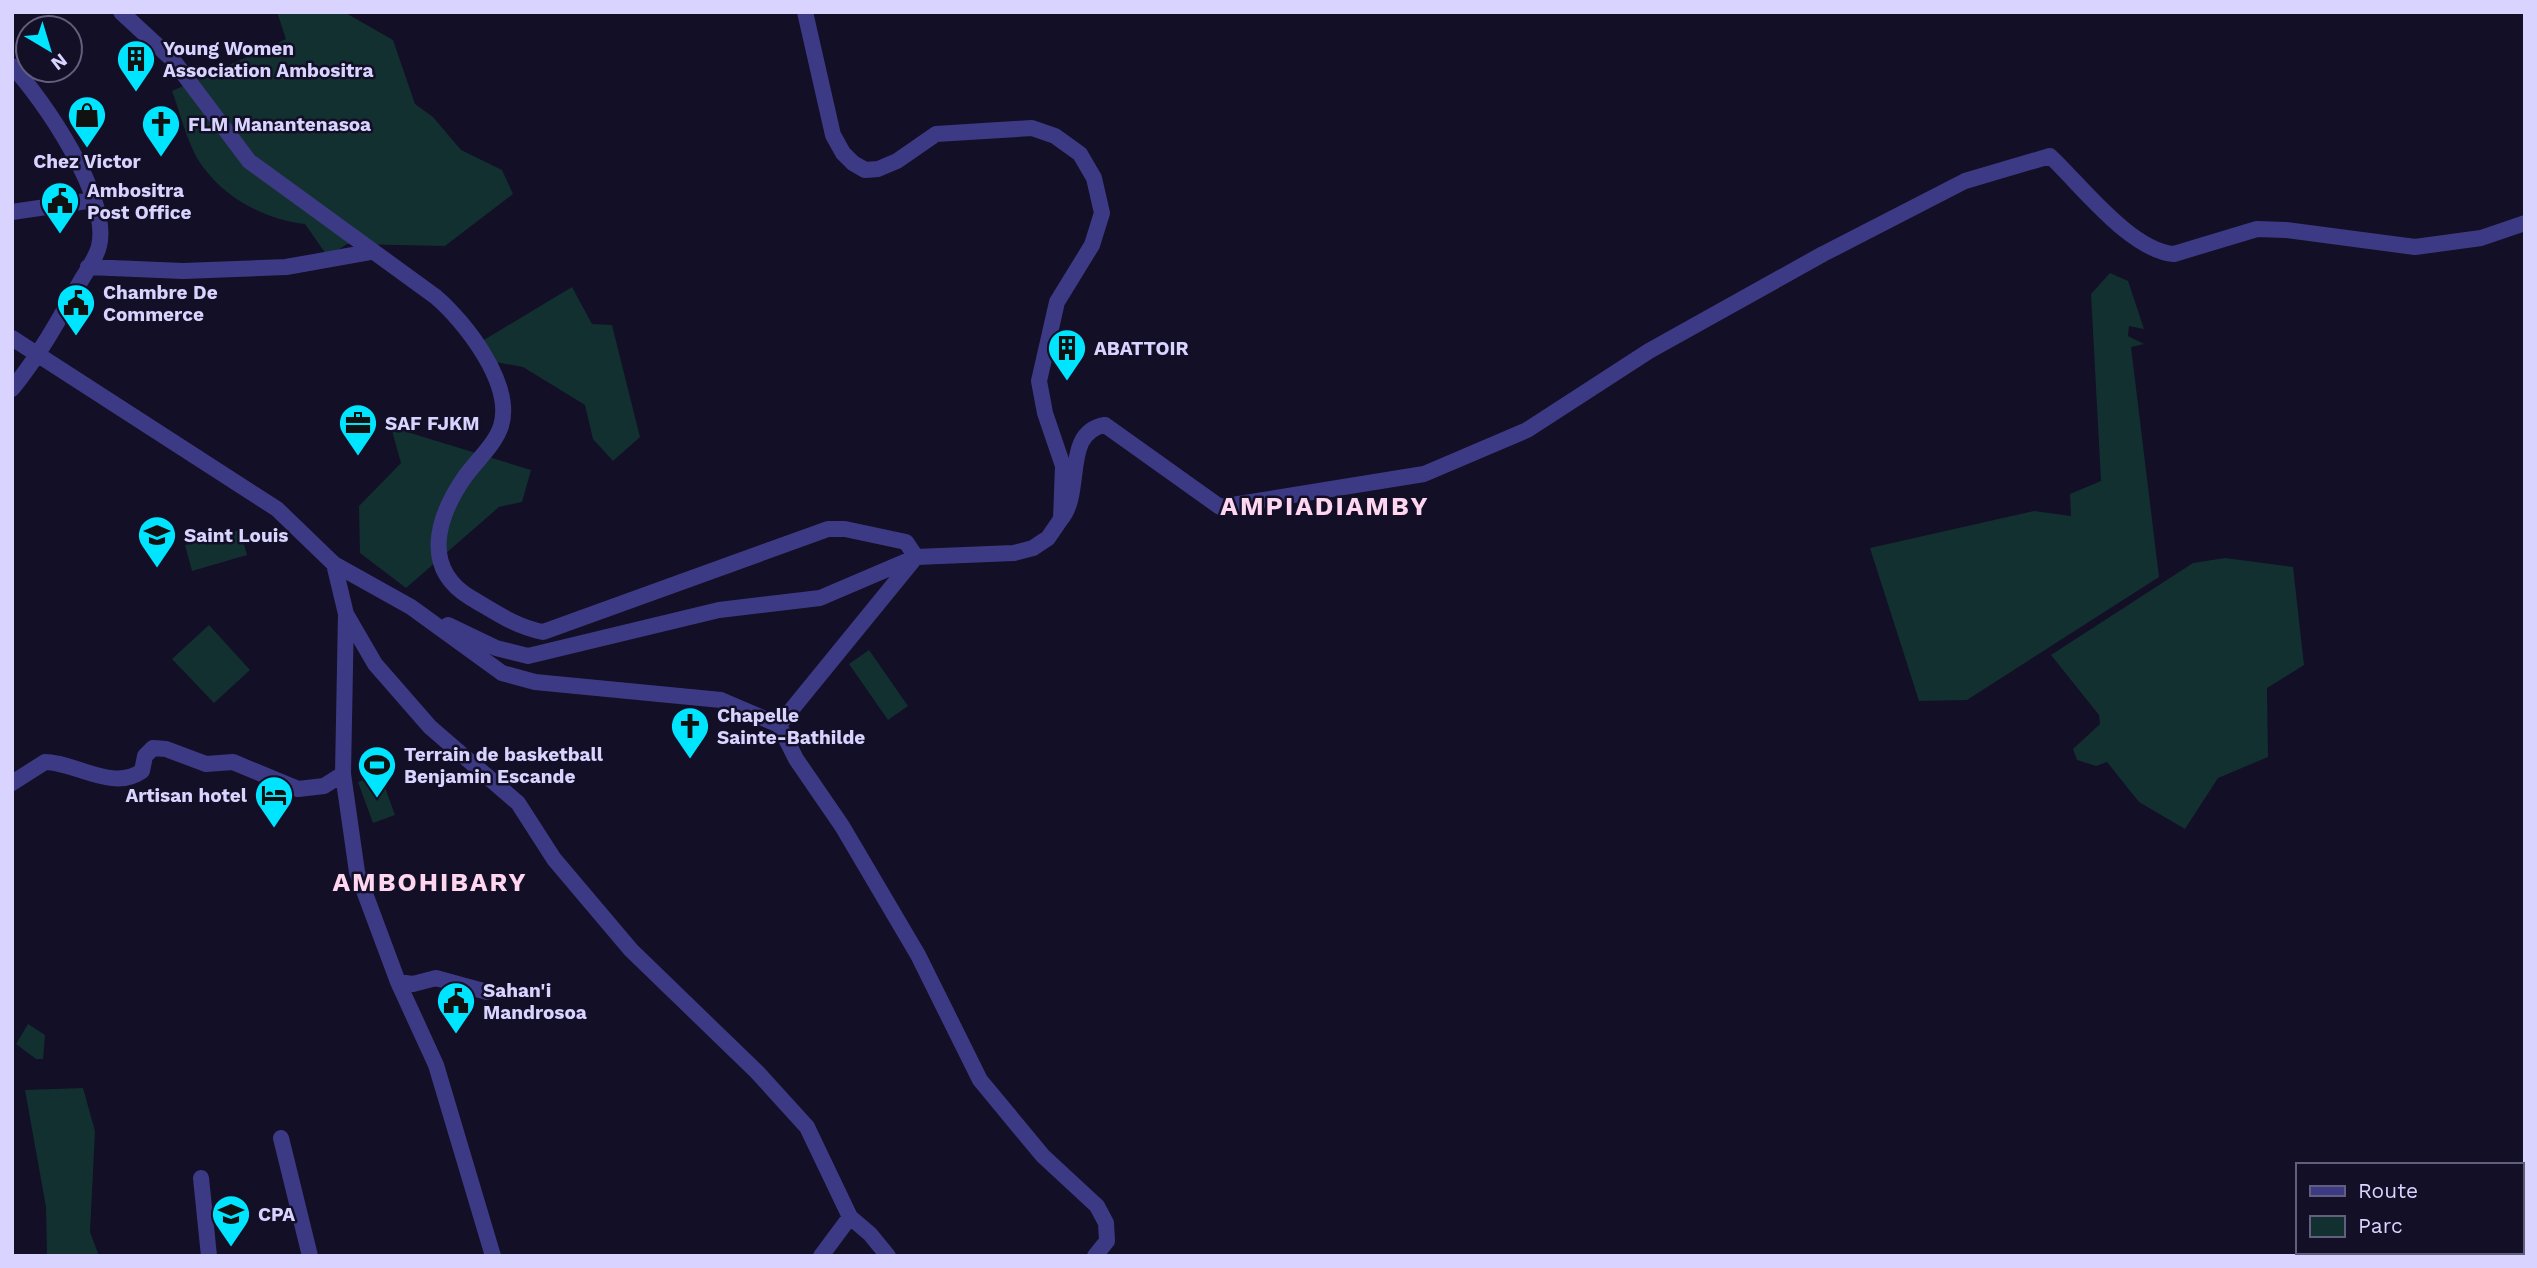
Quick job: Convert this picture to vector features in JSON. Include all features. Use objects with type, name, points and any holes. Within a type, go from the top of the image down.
[{"type":"street","points":[[121,12],[173,60],[249,161],[370,251],[418,283],[461,319],[496,379],[503,408],[501,426],[458,489],[447,510],[438,546],[442,573],[458,590],[523,628],[544,632],[828,530],[845,529],[906,542],[916,557]]},
{"type":"street","points":[[805,12],[833,135],[842,153],[865,170],[878,169],[897,161],[936,134],[956,130],[1032,128],[1055,136],[1080,154],[1094,178],[1102,213],[1092,245],[1057,302],[1039,381],[1045,413],[1063,466],[1061,519]]},
{"type":"street","points":[[12,66],[29,84],[64,137],[94,200],[100,221],[99,246],[39,355],[12,389]]},
{"type":"street","points":[[12,338],[277,509],[334,564],[411,607],[496,648],[528,656],[719,610],[820,598],[916,557],[1014,553],[1033,548],[1048,538],[1069,509],[1081,438],[1091,428],[1105,425],[1220,507],[1424,474],[1527,430],[1648,351],[1823,254],[1965,181],[2050,156],[2137,241],[2164,253],[2174,254],[2258,229],[2415,247],[2481,238],[2525,223]]},
{"type":"street","points":[[12,212],[94,200]]},
{"type":"street","points":[[88,267],[183,271],[286,267],[370,251]]},
{"type":"street","points":[[779,724],[916,557]]},
{"type":"street","points":[[334,564],[346,614],[343,774],[357,872],[398,982],[436,1065],[492,1256]]},
{"type":"street","points":[[411,607],[502,673],[535,682],[721,700],[779,724],[796,759],[842,827],[918,955],[980,1080],[1043,1156],[1097,1206],[1106,1223],[1107,1241],[1095,1256]]},
{"type":"street","points":[[346,614],[375,664],[430,727],[518,803],[554,859],[631,950],[749,1064],[807,1128],[850,1217],[870,1234],[888,1256]]},
{"type":"street","points":[[12,783],[45,762],[106,778],[134,776],[142,771],[145,756],[153,748],[166,749],[206,764],[233,762],[299,789],[324,786],[343,774]]},
{"type":"street","points":[[398,982],[413,984],[436,978],[487,992]]},
{"type":"street","points":[[281,1138],[310,1256]]},
{"type":"street","points":[[201,1178],[209,1256]]},
{"type":"street","points":[[821,1256],[850,1217]]},
{"type":"green space","points":[[277,12],[344,12],[393,40],[415,104],[433,117],[461,150],[502,170],[513,194],[445,246],[347,244],[328,257],[305,224],[276,218],[248,206],[224,189],[198,159],[172,91],[286,39]]},
{"type":"green space","points":[[2110,273],[2128,281],[2144,329],[2129,326],[2128,336],[2144,344],[2131,347],[2159,577],[1967,700],[1919,701],[1870,548],[2034,511],[2071,516],[2070,494],[2101,481],[2091,294]]},
{"type":"green space","points":[[572,287],[592,324],[612,325],[640,437],[613,461],[593,439],[585,405],[523,367],[490,361],[482,341]]},
{"type":"green space","points":[[391,427],[531,470],[522,502],[499,507],[406,588],[360,553],[359,506],[401,463]]},
{"type":"green space","points":[[240,530],[247,555],[192,571],[185,545]]},
{"type":"green space","points":[[2225,558],[2293,567],[2304,665],[2267,688],[2268,757],[2218,778],[2185,829],[2139,802],[2107,762],[2096,766],[2077,760],[2073,749],[2100,724],[2099,715],[2051,655],[2193,563]]},
{"type":"green space","points":[[209,625],[250,670],[214,703],[172,659]]},
{"type":"green space","points":[[869,650],[908,706],[888,720],[849,664]]},
{"type":"green space","name":"Terrain de basketball Benjamin Escande","points":[[380,774],[395,815],[373,823],[358,782]]},
{"type":"green space","points":[[28,1024],[45,1035],[43,1059],[36,1059],[16,1044]]},
{"type":"green space","points":[[83,1088],[95,1131],[90,1232],[99,1256],[47,1256],[46,1207],[25,1090]]},
{"type":"place","name":"Young Women Association Ambositra","points":[[136,93]]},
{"type":"place","name":"Chez Victor","points":[[87,149]]},
{"type":"place","name":"FLM Manantenasoa","points":[[161,158]]},
{"type":"place","name":"Ambositra Post Office","points":[[60,235]]},
{"type":"place","name":"Chambre De Commerce","points":[[76,337]]},
{"type":"place","name":"ABATTOIR","points":[[1067,382]]},
{"type":"place","name":"SAF FJKM","points":[[358,457]]},
{"type":"place","name":"Saint Louis","points":[[157,569]]},
{"type":"place","name":"Chapelle Sainte-Bathilde","points":[[690,760]]},
{"type":"place","name":"Terrain de basketball Benjamin Escande","points":[[377,799]]},
{"type":"place","name":"Artisan hotel","points":[[274,829]]},
{"type":"place","name":"Sahan'i Mandrosoa","points":[[456,1035]]},
{"type":"place","name":"CPA","points":[[231,1248]]},
{"type":"district","name":"AMPIADIAMBY","points":[[1325,506]]},
{"type":"district","name":"AMBOHIBARY","points":[[430,882]]}]
